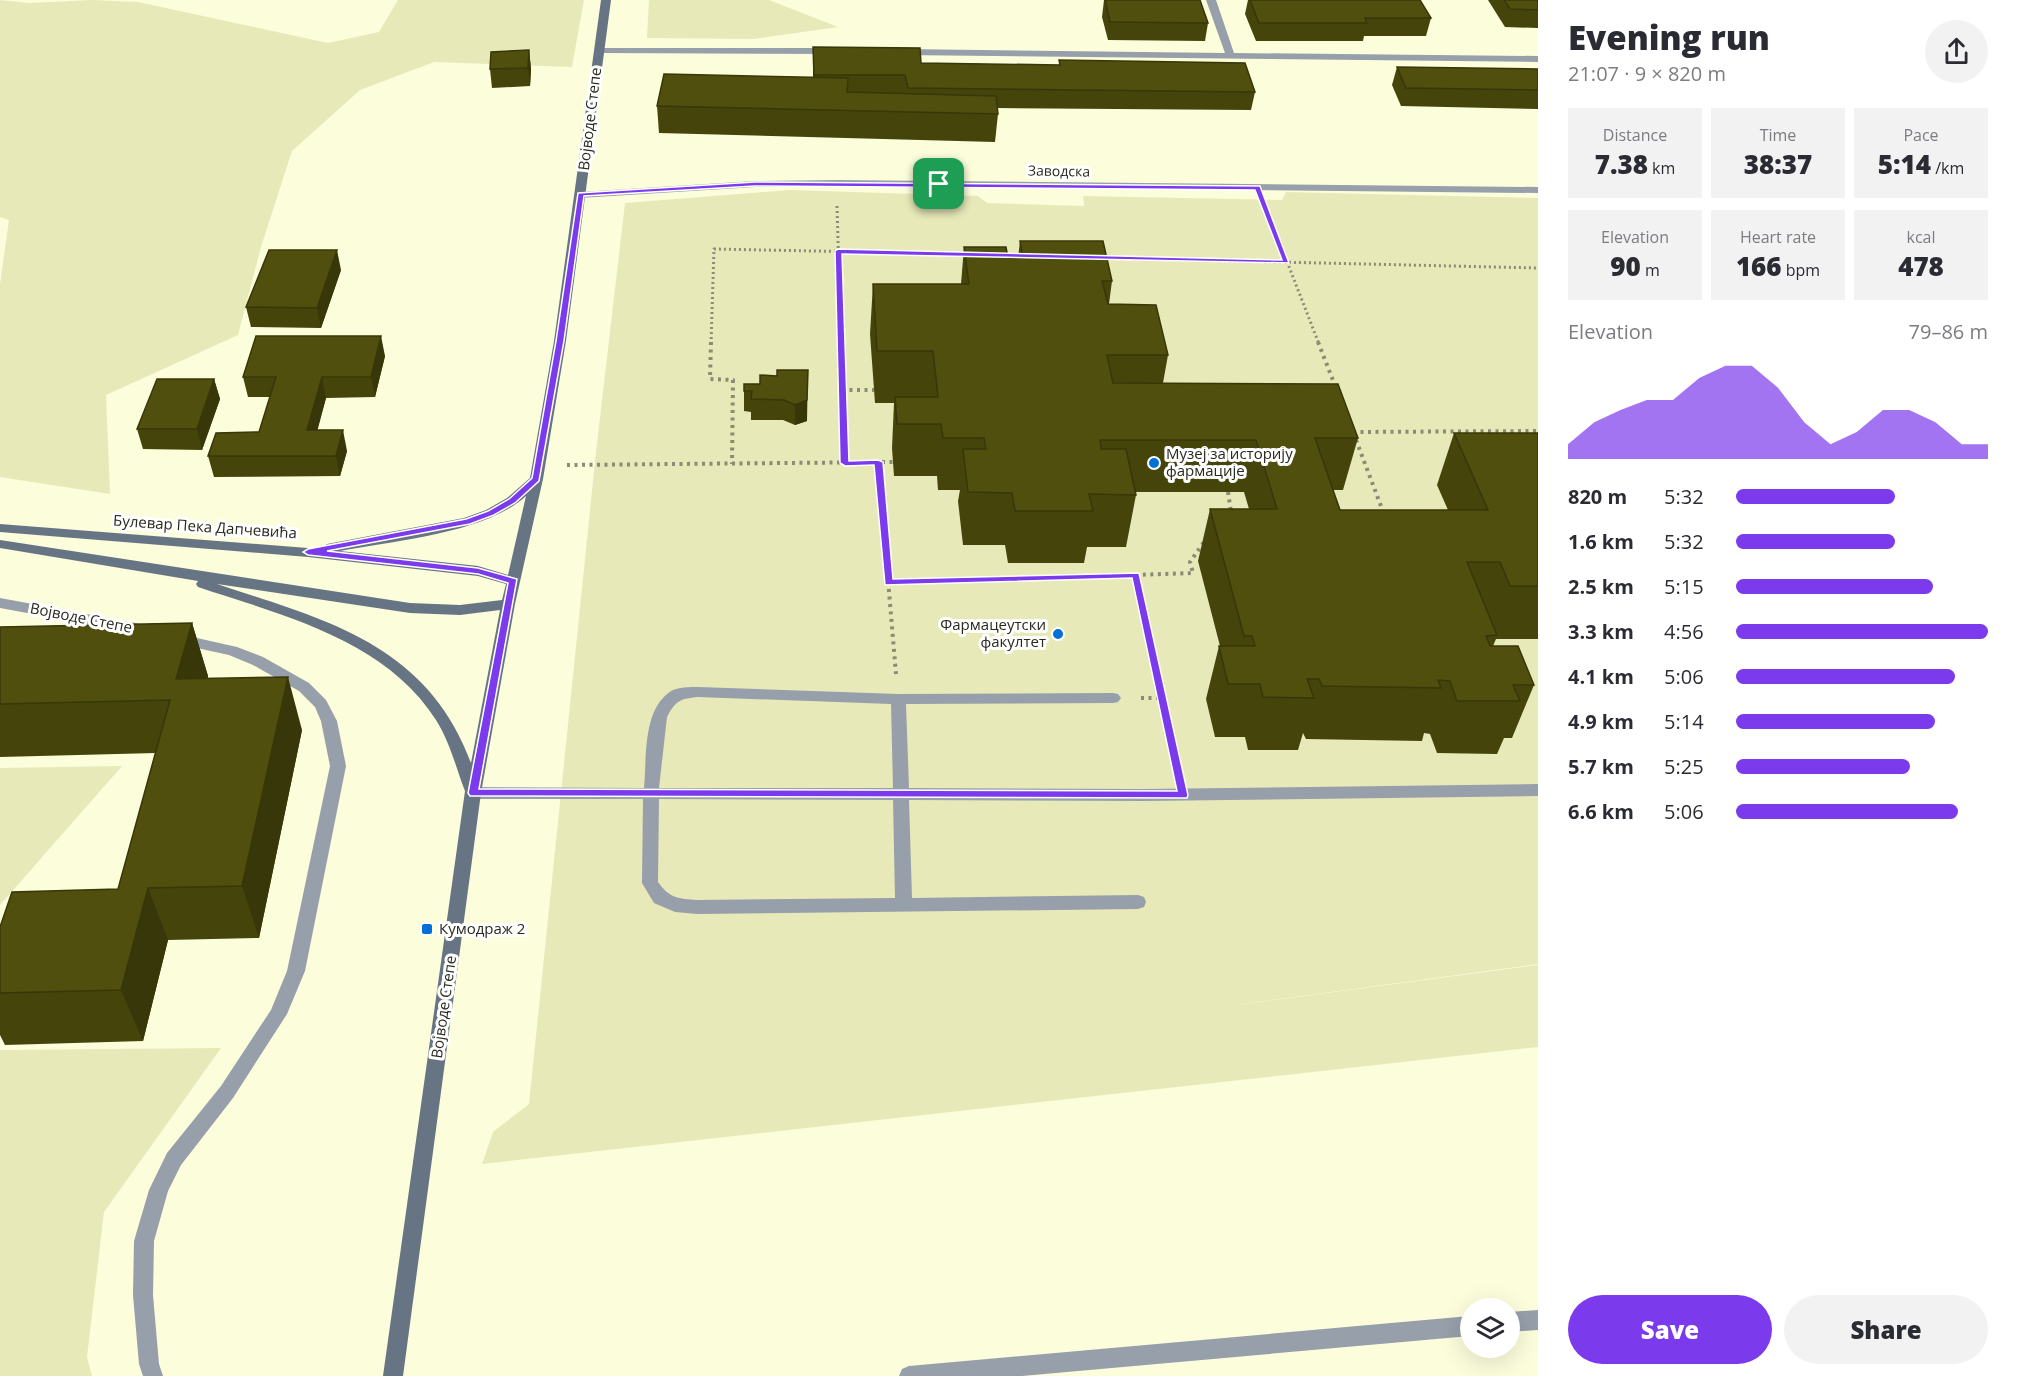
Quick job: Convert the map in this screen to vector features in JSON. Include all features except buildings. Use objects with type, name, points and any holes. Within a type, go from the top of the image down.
[{"type":"street","name":"Војводе Степе","points":[[393,1376],[473,793],[508,604],[537,472],[560,341],[606,0]]},
{"type":"street","points":[[1211,0],[1230,54]]},
{"type":"street","points":[[600,50],[849,51]]},
{"type":"street","points":[[896,52],[1538,59]]},
{"type":"street","name":"Заводска","points":[[580,195],[755,184],[836,183],[1538,190]]},
{"type":"street","points":[[308,552],[467,522],[491,513],[512,501],[537,472]]},
{"type":"street","name":"Булевар Пека Дапчевића","points":[[0,528],[308,552],[478,571],[513,581]]},
{"type":"street","points":[[0,544],[169,572],[410,607],[469,610],[508,604]]},
{"type":"street","points":[[169,572],[349,637],[408,677],[438,709],[458,750],[473,793],[1183,795],[1538,790]]},
{"type":"street","name":"Војводе Степе","points":[[0,603],[157,633],[232,651],[258,661],[304,687],[321,704],[328,721],[338,766],[296,971],[278,1014],[227,1092],[174,1159],[159,1190],[144,1241],[143,1295],[149,1364],[153,1376]]},
{"type":"street","points":[[1113,698],[898,699],[698,692],[677,694],[666,704],[660,717],[651,793],[650,883],[660,898],[675,905],[697,908],[1138,902]]},
{"type":"street","points":[[898,699],[904,904]]},
{"type":"street","points":[[1520,1321],[1538,1320]]},
{"type":"street","points":[[909,1376],[1460,1327]]},
{"type":"path","points":[[836,183],[845,463]]},
{"type":"path","points":[[1258,188],[1336,389]]},
{"type":"path","points":[[732,464],[734,380],[710,380],[714,249],[968,254]]},
{"type":"path","points":[[1004,255],[1027,256]]},
{"type":"path","points":[[1098,258],[1538,268]]},
{"type":"path","points":[[842,390],[874,390]]},
{"type":"path","points":[[1385,518],[1352,432],[1538,431]]},
{"type":"path","points":[[878,462],[898,699]]},
{"type":"path","points":[[537,472],[732,464],[893,462]]},
{"type":"path","points":[[1228,492],[1232,515]]},
{"type":"path","points":[[888,583],[1193,573],[1190,562],[1207,537]]},
{"type":"path","points":[[1136,575],[1183,795]]},
{"type":"green space","points":[[0,0],[29,3],[92,0],[138,2],[328,43],[379,32],[398,0],[584,0],[572,67],[434,62],[360,90],[292,151],[261,247],[238,335],[106,395],[110,494],[0,477],[0,284],[9,220],[0,217]]},
{"type":"green space","points":[[649,0],[769,0],[838,27],[754,39],[647,38]]},
{"type":"green space","name":"Фармацеутски факултет","points":[[791,190],[978,196],[987,203],[1084,206],[1083,196],[1282,200],[1286,192],[1538,198],[1538,964],[1199,1010],[1538,965],[1538,1047],[482,1164],[493,1132],[529,1104],[596,452],[625,203]]},
{"type":"green space","points":[[122,766],[0,905],[0,768]]},
{"type":"green space","points":[[221,1048],[104,1212],[87,1357],[92,1376],[0,1376],[0,1050]]},
{"type":"place","name":"Музеј за историју фармације","points":[[1154,463]]},
{"type":"place","name":"Фармацеутски факултет","points":[[1058,634]]},
{"type":"place","name":"Кумодраж 2","points":[[427,929]]},
{"type":"route","points":[[755,184],[939,184],[1258,188],[1263,200],[1287,262],[838,251],[845,463],[878,462],[888,583],[1136,575],[1183,795],[473,793],[513,581],[478,571],[308,552],[387,539],[467,522],[491,513],[512,501],[536,479],[560,341],[580,195],[755,184]]}]
